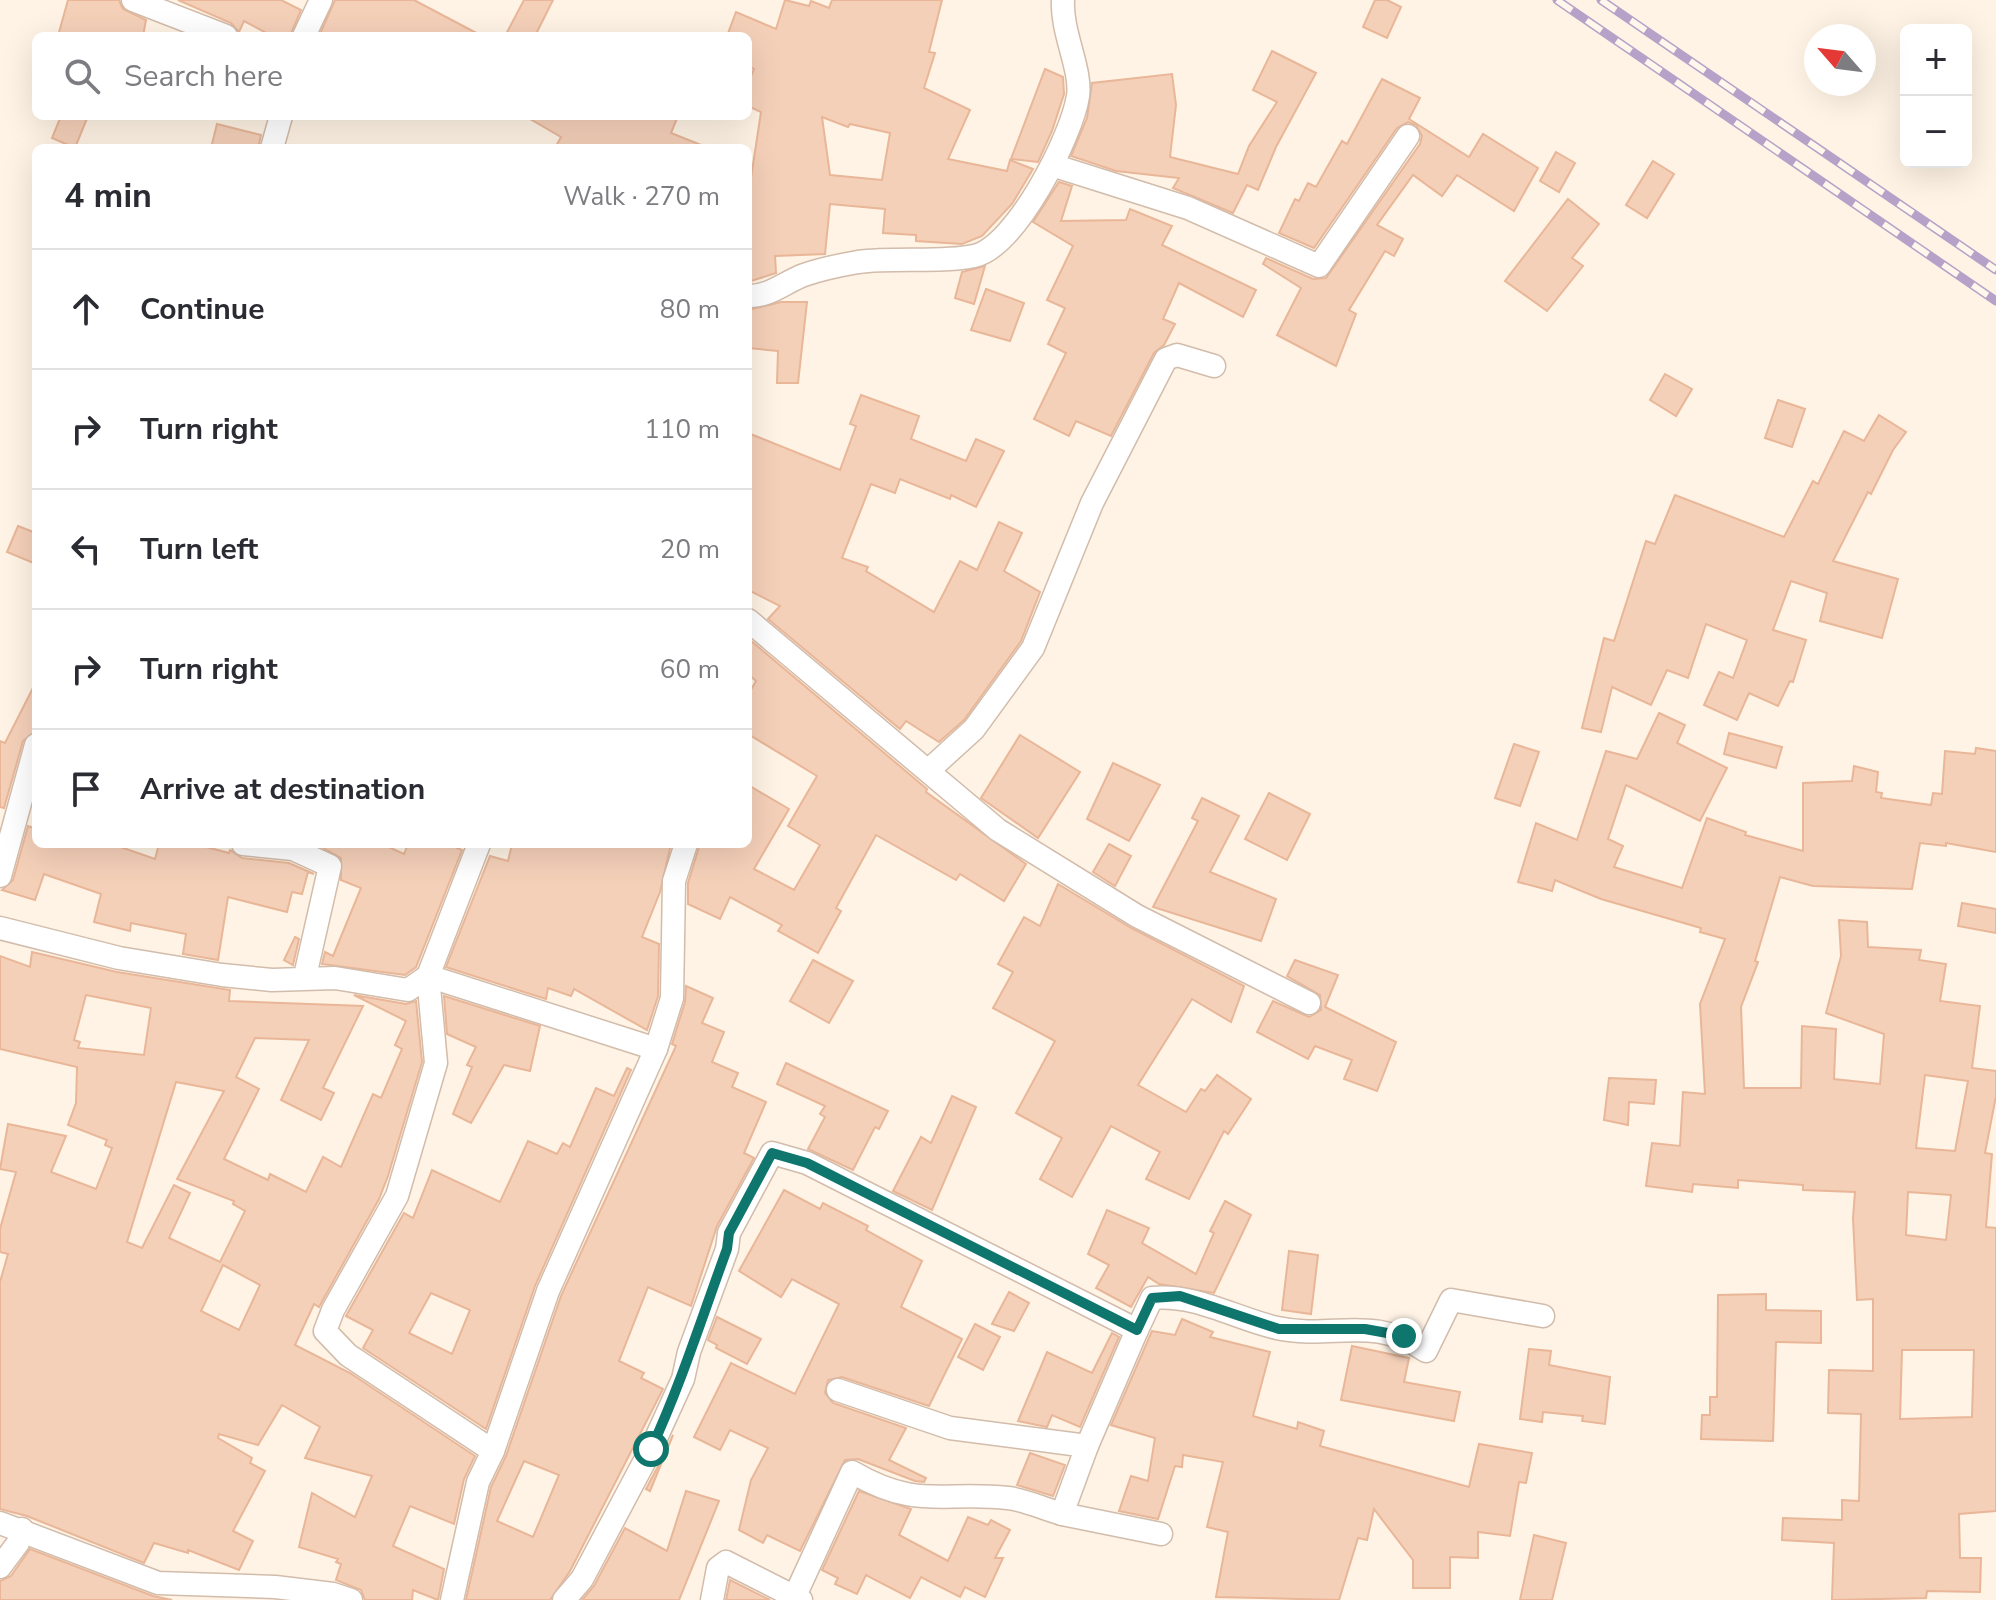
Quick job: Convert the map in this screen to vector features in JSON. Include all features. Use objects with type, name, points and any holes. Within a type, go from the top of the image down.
[{"type":"street","points":[[133,0],[216,32]]},
{"type":"street","points":[[306,32],[321,0]]},
{"type":"street","points":[[752,296],[759,297],[805,274],[848,264],[890,258],[977,256],[1013,232],[1052,165],[1079,95],[1062,16],[1063,0]]},
{"type":"street","points":[[273,144],[280,120]]},
{"type":"street","points":[[1052,165],[1188,208],[1319,266],[1408,136]]},
{"type":"street","points":[[929,770],[974,729],[1033,648],[1092,503],[1166,359],[1177,355],[1214,366]]},
{"type":"street","points":[[752,624],[819,683],[929,770],[998,830],[1137,916],[1309,1003]]},
{"type":"street","points":[[0,876],[32,760]]},
{"type":"street","points":[[283,848],[293,849],[330,866],[305,976]]},
{"type":"street","points":[[477,848],[428,976],[436,1063],[397,1196],[333,1310],[325,1331],[348,1355],[493,1451]]},
{"type":"street","points":[[452,1600],[478,1482],[493,1451],[548,1291],[656,1049],[672,998],[674,881],[685,848]]},
{"type":"street","points":[[0,928],[119,958],[222,975],[272,980],[305,976],[408,990],[428,976]]},
{"type":"street","points":[[428,976],[656,1049]]},
{"type":"street","points":[[564,1600],[582,1579],[651,1449],[683,1379],[689,1352],[727,1249],[729,1233],[772,1153],[807,1163],[1137,1330]]},
{"type":"street","points":[[1062,1514],[1087,1446],[1152,1298],[1180,1296],[1279,1329],[1365,1329],[1404,1336],[1426,1351],[1451,1300],[1543,1316]]},
{"type":"street","points":[[838,1390],[950,1428],[1087,1446]]},
{"type":"street","points":[[712,1600],[718,1568],[726,1562],[798,1599],[852,1472],[896,1494],[930,1499],[1009,1498],[1062,1514],[1161,1534]]},
{"type":"street","points":[[0,1567],[18,1543],[11,1526]]},
{"type":"street","points":[[11,1526],[158,1583],[275,1587],[333,1594],[351,1600]]},
{"type":"building","points":[[68,0],[119,0],[123,9],[146,20],[144,32],[59,32]]},
{"type":"building","points":[[178,0],[281,0],[301,10],[292,32],[265,32],[244,21],[239,32],[231,23]]},
{"type":"building","points":[[335,0],[414,0],[474,32],[321,32]]},
{"type":"building","points":[[524,0],[553,0],[537,32],[507,32]]},
{"type":"building","points":[[785,0],[809,6],[811,1],[829,8],[832,0],[942,0],[929,52],[935,53],[924,88],[970,110],[948,159],[1007,171],[1010,160],[1033,169],[1012,204],[982,236],[962,244],[916,241],[916,235],[883,233],[885,209],[830,204],[825,254],[775,256],[776,273],[752,281],[752,171],[761,112],[752,108],[752,32],[728,32],[736,12],[776,29]],"holes":[[[822,117],[848,127],[850,124],[890,133],[882,180],[830,175]]]},
{"type":"building","points":[[1375,0],[1387,0],[1401,7],[1387,38],[1363,27]]},
{"type":"building","points":[[1272,51],[1316,73],[1276,147],[1258,190],[1247,185],[1233,213],[1173,188],[1179,178],[1116,171],[1071,156],[1087,118],[1092,83],[1172,74],[1176,105],[1170,157],[1238,174],[1249,146],[1277,102],[1253,90]]},
{"type":"building","points":[[1045,69],[1063,77],[1064,94],[1052,131],[1038,162],[1011,159]]},
{"type":"building","points":[[1382,79],[1420,98],[1409,119],[1469,157],[1483,134],[1538,168],[1514,211],[1457,175],[1442,196],[1413,175],[1377,225],[1403,239],[1394,256],[1385,251],[1349,310],[1356,314],[1336,366],[1277,335],[1301,288],[1263,264],[1266,258],[1313,279],[1326,278],[1420,144],[1422,136],[1416,125],[1408,122],[1397,128],[1314,248],[1279,233],[1295,199],[1299,201],[1308,183],[1316,187],[1342,141],[1347,144]]},
{"type":"building","points":[[59,120],[86,120],[77,144],[66,144],[52,138]]},
{"type":"building","points":[[532,120],[676,120],[671,133],[698,144],[557,144],[561,137]]},
{"type":"building","points":[[217,124],[261,135],[259,144],[212,144]]},
{"type":"building","points":[[1556,152],[1575,163],[1559,192],[1540,181]]},
{"type":"building","points":[[1653,161],[1674,174],[1647,218],[1626,205]]},
{"type":"building","points":[[1059,182],[1072,186],[1061,221],[1126,220],[1130,209],[1172,226],[1162,245],[1256,290],[1243,317],[1179,283],[1163,319],[1175,324],[1164,345],[1154,353],[1111,436],[1076,421],[1069,436],[1034,419],[1066,353],[1048,344],[1065,308],[1047,300],[1073,246],[1033,222]]},
{"type":"building","points":[[1568,199],[1599,224],[1572,258],[1583,266],[1547,311],[1505,281]]},
{"type":"building","points":[[985,266],[974,304],[955,298],[962,272]]},
{"type":"building","points":[[986,289],[1024,303],[1010,341],[971,330]]},
{"type":"building","points":[[781,302],[807,302],[798,383],[777,383],[778,351],[752,348],[752,309]]},
{"type":"building","points":[[1665,374],[1692,389],[1676,416],[1650,400]]},
{"type":"building","points":[[861,395],[919,416],[911,439],[966,461],[976,439],[1004,451],[976,507],[951,495],[950,499],[900,479],[895,493],[871,484],[842,558],[868,567],[866,571],[934,612],[960,561],[977,570],[999,522],[1022,533],[1004,571],[1040,592],[1021,641],[964,720],[939,742],[906,721],[900,729],[768,619],[780,606],[752,592],[752,435],[840,470],[856,426],[850,424]]},
{"type":"building","points":[[1778,400],[1805,409],[1792,447],[1765,438]]},
{"type":"building","points":[[1879,415],[1906,432],[1893,450],[1871,494],[1868,492],[1833,561],[1898,579],[1882,638],[1820,621],[1827,593],[1791,581],[1773,630],[1806,640],[1793,682],[1790,681],[1778,706],[1749,693],[1737,720],[1704,705],[1719,672],[1733,678],[1747,640],[1706,624],[1688,678],[1667,670],[1651,705],[1612,687],[1601,732],[1582,728],[1604,638],[1614,641],[1646,541],[1655,544],[1675,495],[1784,537],[1813,481],[1818,484],[1844,431],[1864,441]]},
{"type":"building","points":[[18,526],[32,531],[32,562],[7,552]]},
{"type":"building","points":[[752,642],[927,789],[926,792],[1026,864],[1004,901],[960,874],[956,880],[876,835],[836,908],[841,911],[818,953],[778,931],[782,925],[730,897],[720,919],[688,904],[688,883],[699,848],[752,848],[752,787],[789,809],[754,869],[794,890],[820,845],[788,826],[817,776],[752,736],[752,688],[756,681],[752,678]]},
{"type":"building","points":[[32,690],[32,734],[23,741],[4,808],[0,807],[0,741],[5,743]]},
{"type":"building","points":[[1659,713],[1685,725],[1677,743],[1727,768],[1700,821],[1626,785],[1608,839],[1623,846],[1614,867],[1682,888],[1707,818],[1746,832],[1745,835],[1803,851],[1803,783],[1852,781],[1854,766],[1878,772],[1876,792],[1882,793],[1881,798],[1931,805],[1933,793],[1942,794],[1945,751],[1975,754],[1976,748],[1996,751],[1996,852],[1946,843],[1946,846],[1920,843],[1912,889],[1813,886],[1780,877],[1755,961],[1758,962],[1741,1007],[1744,1088],[1801,1088],[1802,1026],[1836,1029],[1834,1079],[1880,1084],[1884,1034],[1826,1013],[1841,956],[1839,920],[1867,922],[1868,947],[1921,950],[1919,960],[1946,964],[1940,1001],[1980,1006],[1972,1068],[1996,1071],[1996,1096],[1985,1153],[1992,1154],[1986,1227],[1996,1228],[1996,1511],[1959,1514],[1960,1558],[1981,1558],[1980,1592],[1927,1591],[1926,1598],[1832,1600],[1834,1543],[1782,1540],[1783,1518],[1842,1520],[1842,1500],[1859,1501],[1861,1414],[1828,1413],[1829,1370],[1873,1371],[1873,1299],[1857,1300],[1853,1218],[1855,1192],[1803,1190],[1803,1185],[1738,1180],[1738,1188],[1693,1184],[1692,1192],[1646,1186],[1652,1143],[1680,1146],[1683,1092],[1705,1094],[1700,1004],[1725,939],[1700,932],[1701,928],[1601,899],[1555,880],[1552,891],[1518,882],[1536,823],[1577,840],[1606,751],[1637,759]],"holes":[[[1925,1075],[1968,1081],[1955,1151],[1916,1148]],[[1908,1192],[1951,1195],[1946,1240],[1906,1235]],[[1902,1350],[1974,1350],[1972,1417],[1900,1419]]]},
{"type":"building","points":[[1729,733],[1782,747],[1776,768],[1724,754]]},
{"type":"building","points":[[1020,735],[1080,772],[1038,838],[981,798]]},
{"type":"building","points":[[1514,744],[1539,752],[1520,806],[1495,798]]},
{"type":"building","points":[[1113,763],[1160,785],[1129,841],[1087,819]]},
{"type":"building","points":[[1269,793],[1310,814],[1287,860],[1245,839]]},
{"type":"building","points":[[1202,798],[1239,816],[1210,872],[1276,899],[1261,941],[1153,907],[1198,821],[1192,818]]},
{"type":"building","points":[[28,826],[32,828],[32,848],[123,848],[155,859],[158,848],[210,848],[229,853],[230,850],[242,858],[289,863],[314,874],[308,872],[302,894],[292,892],[287,912],[228,897],[218,960],[183,954],[186,934],[131,923],[130,931],[94,922],[101,894],[44,874],[35,900],[2,890],[13,880]]},
{"type":"building","points":[[1109,844],[1131,856],[1115,886],[1093,872]]},
{"type":"building","points":[[323,848],[391,848],[404,854],[406,848],[462,850],[416,967],[405,975],[322,964],[325,952],[333,956],[361,888],[341,880],[341,858]]},
{"type":"building","points":[[511,848],[670,848],[660,892],[642,937],[659,944],[658,996],[647,1030],[574,989],[571,996],[548,988],[546,999],[446,967],[490,856],[508,861]]},
{"type":"building","points":[[1058,884],[1131,928],[1244,986],[1231,1022],[1192,999],[1138,1085],[1186,1112],[1201,1089],[1205,1091],[1217,1075],[1251,1099],[1228,1134],[1224,1131],[1189,1199],[1146,1179],[1160,1152],[1111,1126],[1072,1197],[1040,1179],[1062,1138],[1016,1113],[1055,1041],[993,1008],[1013,972],[998,964],[1024,917],[1040,926]]},
{"type":"building","points":[[1962,903],[1996,909],[1996,933],[1958,926]]},
{"type":"building","points":[[295,937],[299,939],[293,965],[284,960]]},
{"type":"building","points":[[32,952],[117,972],[230,990],[229,1001],[363,1006],[323,1088],[334,1093],[321,1120],[281,1100],[309,1040],[255,1038],[236,1077],[259,1089],[224,1159],[268,1180],[270,1174],[306,1192],[323,1157],[341,1167],[373,1094],[381,1098],[402,1049],[395,1045],[406,1021],[354,995],[406,1004],[416,1001],[422,1062],[388,1176],[379,1199],[319,1307],[314,1304],[295,1345],[350,1373],[475,1456],[464,1479],[454,1524],[410,1506],[393,1546],[444,1569],[438,1600],[413,1590],[412,1600],[365,1600],[361,1590],[336,1580],[341,1564],[336,1562],[338,1559],[299,1547],[312,1493],[355,1517],[372,1476],[305,1458],[320,1427],[282,1405],[258,1445],[219,1434],[218,1438],[252,1458],[250,1463],[265,1471],[233,1531],[253,1541],[239,1570],[188,1550],[188,1553],[154,1543],[144,1563],[27,1516],[0,1509],[0,1282],[8,1254],[0,1252],[0,1229],[16,1172],[0,1169],[8,1124],[66,1136],[51,1172],[96,1189],[112,1148],[105,1145],[107,1140],[68,1125],[76,1103],[77,1067],[0,1049],[0,956],[30,967]],"holes":[[[86,995],[151,1008],[144,1055],[78,1048],[80,1042],[74,1040]],[[176,1082],[224,1091],[177,1179],[234,1201],[233,1204],[245,1211],[220,1262],[169,1238],[190,1193],[174,1185],[142,1248],[127,1242]],[[223,1265],[260,1285],[239,1330],[201,1311]]]},
{"type":"building","points":[[813,960],[853,981],[829,1023],[790,1001]]},
{"type":"building","points":[[1295,960],[1338,975],[1325,1007],[1396,1042],[1377,1091],[1344,1079],[1352,1060],[1315,1046],[1308,1059],[1257,1032],[1273,1001],[1309,1017],[1321,1010],[1320,995],[1287,976]]},
{"type":"building","points":[[686,986],[713,998],[702,1023],[724,1032],[712,1062],[738,1073],[732,1087],[766,1102],[744,1153],[754,1158],[717,1226],[691,1306],[648,1287],[619,1361],[644,1373],[641,1378],[663,1389],[570,1571],[550,1600],[466,1600],[491,1487],[506,1456],[561,1296],[676,1046],[672,1044],[685,1002]],"holes":[[[524,1461],[559,1475],[533,1537],[497,1521]]]},
{"type":"building","points":[[444,996],[540,1026],[530,1071],[504,1065],[471,1123],[453,1114],[472,1067],[467,1065],[476,1047],[447,1034]]},
{"type":"building","points":[[786,1063],[888,1111],[879,1129],[875,1127],[853,1170],[808,1149],[825,1117],[820,1114],[825,1106],[777,1084]]},
{"type":"building","points":[[627,1068],[631,1070],[535,1286],[486,1429],[363,1348],[373,1330],[346,1316],[404,1213],[413,1218],[432,1170],[500,1202],[528,1141],[557,1154],[563,1143],[570,1147],[596,1088],[614,1096]],"holes":[[[431,1293],[470,1310],[452,1354],[409,1333]]]},
{"type":"building","points":[[1609,1078],[1656,1080],[1654,1104],[1629,1102],[1628,1125],[1604,1120]]},
{"type":"building","points":[[952,1096],[976,1107],[932,1210],[893,1191],[921,1137],[931,1143]]},
{"type":"building","points":[[784,1190],[820,1209],[823,1203],[868,1226],[866,1230],[922,1261],[901,1307],[962,1339],[929,1406],[842,1377],[828,1380],[825,1393],[833,1403],[906,1428],[889,1460],[926,1478],[924,1482],[915,1481],[858,1459],[845,1460],[800,1551],[767,1535],[763,1543],[739,1530],[751,1480],[768,1448],[730,1430],[720,1450],[694,1437],[731,1363],[795,1394],[839,1304],[792,1279],[781,1297],[739,1271]]},
{"type":"building","points":[[1225,1201],[1251,1215],[1214,1293],[1159,1284],[1148,1277],[1131,1307],[1096,1288],[1109,1265],[1088,1254],[1107,1210],[1149,1228],[1142,1243],[1196,1274],[1214,1233],[1210,1231]]},
{"type":"building","points":[[1289,1251],[1318,1255],[1311,1314],[1282,1310]]},
{"type":"building","points":[[1009,1292],[1029,1303],[1014,1331],[992,1324]]},
{"type":"building","points":[[1766,1294],[1766,1310],[1821,1311],[1821,1343],[1776,1342],[1773,1441],[1701,1439],[1702,1415],[1710,1415],[1710,1397],[1717,1397],[1718,1295]]},
{"type":"building","points":[[717,1317],[761,1339],[747,1364],[716,1348],[717,1345],[708,1340]]},
{"type":"building","points":[[1182,1319],[1213,1332],[1210,1337],[1270,1352],[1253,1416],[1297,1429],[1298,1422],[1324,1431],[1320,1446],[1469,1487],[1479,1444],[1532,1453],[1526,1483],[1519,1482],[1510,1536],[1478,1532],[1478,1558],[1450,1557],[1450,1588],[1413,1588],[1413,1560],[1374,1509],[1367,1540],[1358,1538],[1339,1600],[1216,1597],[1228,1532],[1207,1527],[1223,1462],[1183,1455],[1182,1467],[1175,1466],[1158,1519],[1119,1511],[1131,1476],[1148,1481],[1155,1438],[1111,1425],[1152,1331],[1175,1335]]},
{"type":"building","points":[[975,1324],[1000,1337],[983,1370],[958,1357]]},
{"type":"building","points":[[1112,1333],[1119,1337],[1080,1427],[1052,1415],[1047,1427],[1018,1421],[1047,1352],[1092,1373]]},
{"type":"building","points":[[1352,1346],[1409,1358],[1404,1382],[1460,1392],[1454,1421],[1341,1400]]},
{"type":"building","points":[[1529,1349],[1551,1351],[1549,1365],[1610,1377],[1605,1424],[1582,1421],[1583,1416],[1543,1412],[1542,1422],[1520,1419]]},
{"type":"building","points":[[673,1435],[650,1491],[646,1489]]},
{"type":"building","points":[[1030,1453],[1065,1465],[1053,1496],[1017,1485]]},
{"type":"building","points":[[686,1491],[719,1501],[679,1600],[582,1600],[594,1586],[625,1528],[667,1551]]},
{"type":"building","points":[[859,1491],[911,1509],[899,1535],[948,1561],[968,1517],[988,1525],[991,1520],[1010,1530],[995,1558],[1003,1558],[985,1597],[965,1587],[960,1597],[921,1577],[910,1598],[866,1575],[857,1594],[835,1584],[838,1578],[822,1570]]},
{"type":"building","points":[[1534,1535],[1566,1543],[1552,1600],[1520,1600]]},
{"type":"building","points":[[30,1549],[153,1596],[172,1600],[0,1600],[0,1581],[11,1576]]},
{"type":"building","points":[[730,1580],[770,1600],[726,1600]]},
{"type":"railway","points":[[1557,0],[1996,301]]},
{"type":"railway","points":[[1601,0],[1996,270]]},
{"type":"route","points":[[651,1449],[683,1379],[689,1352],[727,1249],[729,1233],[772,1153],[807,1163],[1137,1330],[1152,1298],[1180,1296],[1279,1329],[1365,1329],[1404,1336]]}]
